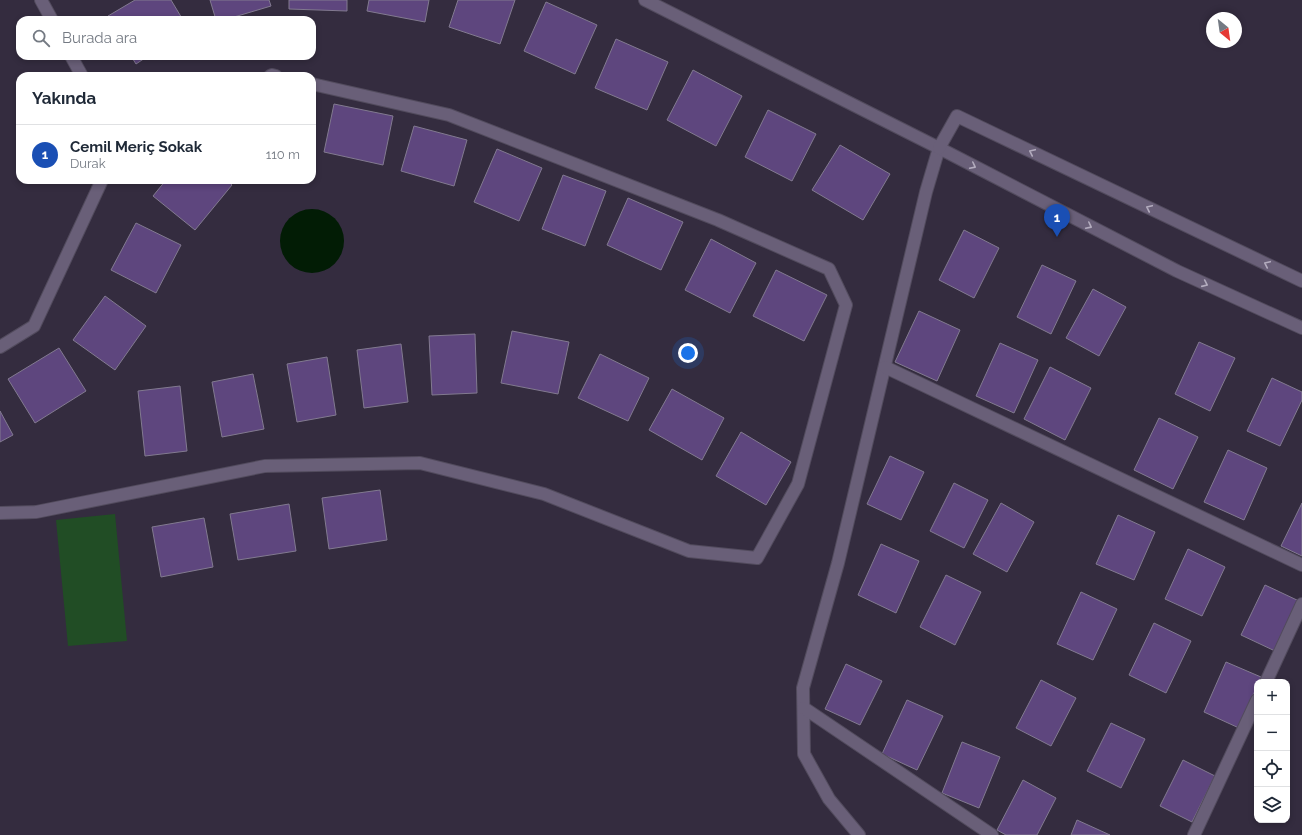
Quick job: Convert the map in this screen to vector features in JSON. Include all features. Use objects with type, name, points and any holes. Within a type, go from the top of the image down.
[{"type":"street","points":[[41,0],[50,16]]},
{"type":"street","points":[[645,0],[939,148],[1177,271],[1302,328]]},
{"type":"street","points":[[73,60],[80,72]]},
{"type":"street","points":[[0,513],[36,512],[265,466],[420,463],[544,494],[689,551],[757,558],[798,484],[846,305],[829,269],[718,220],[449,115],[316,85]]},
{"type":"street","points":[[859,835],[830,799],[804,754],[803,688],[838,563],[924,199],[939,148],[957,116],[1302,281]]},
{"type":"street","points":[[0,347],[34,326],[100,184]]},
{"type":"street","points":[[884,367],[1302,565]]},
{"type":"street","points":[[1267,679],[1302,604]]},
{"type":"street","points":[[1194,835],[1254,706]]},
{"type":"street","points":[[804,708],[992,835]]},
{"type":"green space","points":[[115,514],[127,641],[68,646],[56,520]]},
{"type":"shaded area","points":[[306,209],[318,209],[335,218],[342,229],[344,241],[342,253],[335,264],[318,273],[306,273],[294,268],[285,259],[280,247],[280,235],[285,223],[294,214]]},
{"type":"building","points":[[135,0],[171,0],[181,16],[108,16]]},
{"type":"building","points":[[210,0],[269,0],[271,6],[237,16],[215,16]]},
{"type":"building","points":[[289,0],[347,0],[347,11],[289,9]]},
{"type":"building","points":[[369,0],[429,0],[425,22],[367,11]]},
{"type":"building","points":[[458,0],[515,0],[500,44],[449,27]]},
{"type":"building","points":[[546,2],[597,25],[575,74],[524,51]]},
{"type":"building","points":[[616,39],[668,62],[647,110],[595,88]]},
{"type":"building","points":[[134,60],[142,60],[136,64]]},
{"type":"building","points":[[693,70],[742,96],[716,146],[667,120]]},
{"type":"building","points":[[334,104],[393,116],[383,165],[324,152]]},
{"type":"building","points":[[768,110],[816,134],[792,181],[745,157]]},
{"type":"building","points":[[414,126],[467,140],[454,186],[401,171]]},
{"type":"building","points":[[840,145],[890,174],[863,220],[812,190]]},
{"type":"building","points":[[497,149],[542,168],[519,221],[474,202]]},
{"type":"building","points":[[563,175],[606,191],[585,246],[542,229]]},
{"type":"building","points":[[163,184],[232,185],[195,230],[153,196]]},
{"type":"building","points":[[628,198],[683,222],[661,270],[607,245]]},
{"type":"building","points":[[136,223],[181,245],[156,293],[111,270]]},
{"type":"building","points":[[964,230],[999,248],[974,298],[939,280]]},
{"type":"building","points":[[711,239],[756,263],[730,313],[685,290]]},
{"type":"building","points":[[1042,265],[1076,281],[1051,334],[1017,317]]},
{"type":"building","points":[[776,270],[827,295],[804,341],[753,316]]},
{"type":"building","points":[[1093,289],[1126,307],[1099,356],[1066,338]]},
{"type":"building","points":[[105,296],[146,326],[115,370],[73,340]]},
{"type":"building","points":[[919,311],[960,330],[937,381],[895,362]]},
{"type":"building","points":[[512,331],[569,342],[558,394],[501,383]]},
{"type":"building","points":[[475,334],[477,393],[432,395],[429,336]]},
{"type":"building","points":[[1199,342],[1235,358],[1210,411],[1175,394]]},
{"type":"building","points":[[1000,343],[1038,360],[1014,413],[976,396]]},
{"type":"building","points":[[401,344],[408,402],[364,408],[357,350]]},
{"type":"building","points":[[59,348],[86,391],[35,423],[8,379]]},
{"type":"building","points":[[600,354],[649,378],[628,421],[578,398]]},
{"type":"building","points":[[327,357],[336,415],[297,422],[287,364]]},
{"type":"building","points":[[1050,367],[1091,388],[1065,440],[1024,419]]},
{"type":"building","points":[[253,374],[264,429],[222,437],[212,382]]},
{"type":"building","points":[[1272,378],[1302,392],[1302,400],[1280,446],[1247,431]]},
{"type":"building","points":[[180,386],[187,451],[145,456],[138,391]]},
{"type":"building","points":[[672,389],[724,418],[702,460],[649,430]]},
{"type":"building","points":[[0,411],[13,435],[0,442]]},
{"type":"building","points":[[1159,418],[1198,437],[1173,489],[1134,470]]},
{"type":"building","points":[[741,432],[791,462],[766,505],[716,476]]},
{"type":"building","points":[[1228,450],[1267,468],[1244,520],[1204,502]]},
{"type":"building","points":[[890,456],[924,472],[901,520],[867,504]]},
{"type":"building","points":[[954,483],[988,500],[964,548],[930,531]]},
{"type":"building","points":[[380,490],[387,540],[329,549],[322,498]]},
{"type":"building","points":[[1001,503],[1034,522],[1007,572],[973,554]]},
{"type":"building","points":[[1302,503],[1302,556],[1281,546]]},
{"type":"building","points":[[289,504],[296,551],[238,560],[230,514]]},
{"type":"building","points":[[1118,515],[1155,532],[1134,580],[1096,564]]},
{"type":"building","points":[[204,518],[213,567],[161,577],[152,527]]},
{"type":"building","points":[[881,544],[919,561],[896,613],[858,595]]},
{"type":"building","points":[[1188,549],[1225,567],[1202,616],[1165,599]]},
{"type":"building","points":[[946,575],[981,592],[955,645],[920,627]]},
{"type":"building","points":[[1265,585],[1299,601],[1275,651],[1241,635]]},
{"type":"building","points":[[1081,592],[1117,609],[1093,660],[1057,644]]},
{"type":"building","points":[[1154,623],[1191,641],[1166,693],[1129,675]]},
{"type":"building","points":[[1226,662],[1261,677],[1260,679],[1254,679],[1254,693],[1239,728],[1204,712]]},
{"type":"building","points":[[846,664],[882,681],[860,725],[825,709]]},
{"type":"building","points":[[1041,680],[1076,698],[1051,746],[1016,728]]},
{"type":"building","points":[[907,700],[943,716],[917,770],[882,754]]},
{"type":"building","points":[[1111,723],[1145,739],[1121,788],[1087,771]]},
{"type":"building","points":[[962,742],[1000,757],[979,808],[942,793]]},
{"type":"building","points":[[1183,760],[1215,776],[1192,822],[1160,806]]},
{"type":"building","points":[[1023,780],[1056,798],[1037,835],[1006,835],[997,830]]},
{"type":"building","points":[[1077,820],[1110,835],[1071,835]]},
{"type":"place","name":"Cemil Meriç Sokak","points":[[1057,237]]}]
